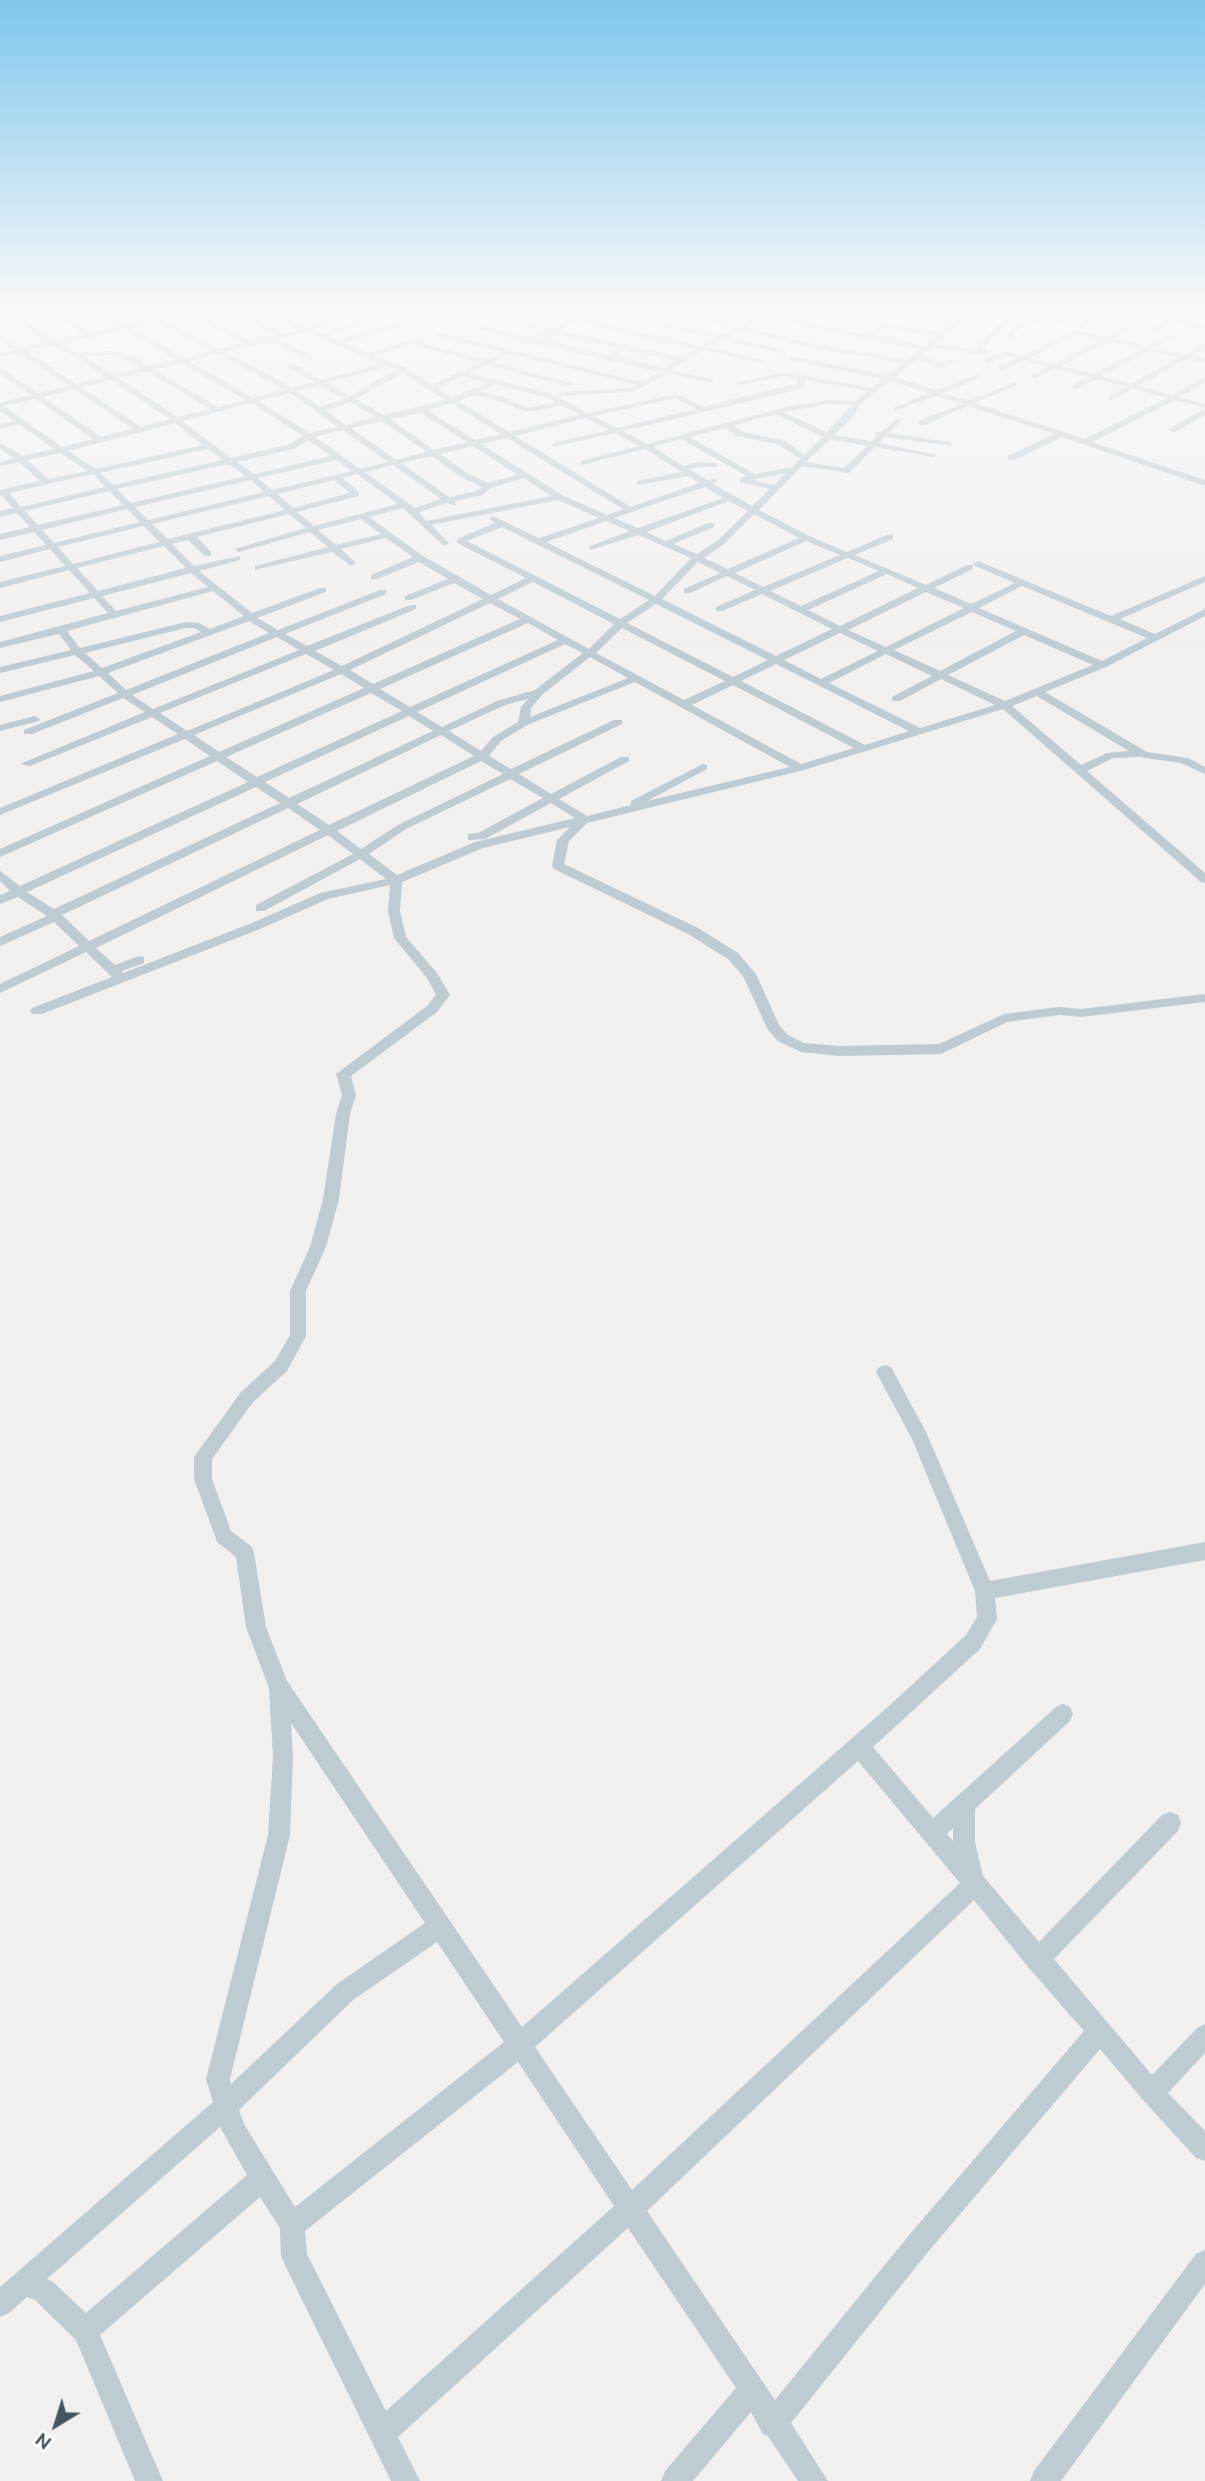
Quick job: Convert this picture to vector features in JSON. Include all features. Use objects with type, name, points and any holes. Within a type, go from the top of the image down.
[{"type":"street","points":[[28,426],[94,471],[193,570],[251,618],[484,755],[584,819]]},
{"type":"street","points":[[80,426],[100,440]]},
{"type":"street","points":[[134,426],[140,430]]},
{"type":"street","points":[[0,464],[158,426]]},
{"type":"street","points":[[184,426],[251,476],[351,563]]},
{"type":"street","points":[[293,426],[414,511],[444,543]]},
{"type":"street","points":[[343,426],[398,463],[467,516]]},
{"type":"street","points":[[0,514],[290,447],[309,436],[354,426]]},
{"type":"street","points":[[394,426],[512,507]]},
{"type":"street","points":[[445,426],[559,497],[698,558],[843,631],[1005,705],[1205,879]]},
{"type":"street","points":[[497,426],[629,509]]},
{"type":"street","points":[[0,559],[549,426]]},
{"type":"street","points":[[606,426],[689,473],[714,480],[730,498],[806,538],[887,570],[1102,665]]},
{"type":"street","points":[[556,445],[636,426]]},
{"type":"street","points":[[584,463],[723,426]]},
{"type":"street","points":[[727,426],[735,432],[782,443],[798,463]]},
{"type":"street","points":[[786,427],[790,426]]},
{"type":"street","points":[[802,426],[828,436],[933,455]]},
{"type":"street","points":[[777,488],[739,480],[798,463],[846,471],[892,426]]},
{"type":"street","points":[[1037,426],[1205,483]]},
{"type":"street","points":[[1085,442],[1118,426]]},
{"type":"street","points":[[1172,430],[1180,426]]},
{"type":"street","points":[[523,723],[526,707],[539,692],[591,652],[621,623],[656,600],[687,565],[753,511],[798,463],[836,428],[950,444]]},
{"type":"street","points":[[752,437],[775,431]]},
{"type":"street","points":[[1011,458],[1062,434]]},
{"type":"street","points":[[681,436],[717,462],[754,477]]},
{"type":"street","points":[[0,445],[21,459],[46,482]]},
{"type":"street","points":[[2,491],[209,446]]},
{"type":"street","points":[[0,537],[337,457]]},
{"type":"street","points":[[639,483],[689,473],[698,464],[717,462]]},
{"type":"street","points":[[714,480],[717,462]]},
{"type":"street","points":[[414,511],[474,495],[522,476]]},
{"type":"street","points":[[0,620],[193,570],[238,553],[253,532],[290,511],[356,494],[337,478]]},
{"type":"street","points":[[540,541],[714,480]]},
{"type":"street","points":[[2,491],[22,509],[114,614]]},
{"type":"street","points":[[425,524],[559,497]]},
{"type":"street","points":[[593,548],[730,498]]},
{"type":"street","points":[[0,585],[190,536],[312,529],[404,505]]},
{"type":"street","points":[[483,513],[920,732]]},
{"type":"street","points":[[362,516],[386,535],[455,579],[800,768]]},
{"type":"street","points":[[501,524],[460,541],[863,748]]},
{"type":"street","points":[[665,544],[711,525]]},
{"type":"street","points":[[258,568],[386,535]]},
{"type":"street","points":[[190,536],[208,554]]},
{"type":"street","points":[[719,609],[890,537]]},
{"type":"street","points":[[687,591],[806,538]]},
{"type":"street","points":[[374,577],[420,558]]},
{"type":"street","points":[[685,704],[843,631],[974,566],[1154,637]]},
{"type":"street","points":[[802,609],[887,570]]},
{"type":"street","points":[[0,812],[342,670],[534,578]]},
{"type":"street","points":[[26,764],[309,652],[455,579]]},
{"type":"street","points":[[1112,619],[1205,579]]},
{"type":"street","points":[[822,682],[891,651],[1018,585]]},
{"type":"street","points":[[0,645],[214,587]]},
{"type":"street","points":[[0,699],[99,673],[323,590]]},
{"type":"street","points":[[28,732],[383,592]]},
{"type":"street","points":[[37,1011],[117,974],[324,896],[396,880],[479,845],[800,768],[1005,705],[1102,665],[1205,612]]},
{"type":"street","points":[[0,853],[529,619]]},
{"type":"street","points":[[0,670],[192,624],[210,633]]},
{"type":"street","points":[[61,630],[78,652],[126,695],[327,829],[396,880]]},
{"type":"street","points":[[896,699],[1024,631]]},
{"type":"street","points":[[0,900],[565,640]]},
{"type":"street","points":[[0,989],[484,755],[497,738],[523,723],[637,678]]},
{"type":"street","points":[[0,942],[511,699],[539,692]]},
{"type":"street","points":[[1038,692],[1144,755]]},
{"type":"street","points":[[0,728],[35,719]]},
{"type":"street","points":[[260,908],[361,854],[402,827],[618,722]]},
{"type":"street","points":[[1080,770],[1111,755],[1127,752],[1185,760],[1205,771]]},
{"type":"street","points":[[471,837],[481,836],[625,759]]},
{"type":"street","points":[[629,809],[632,804],[702,767]]},
{"type":"street","points":[[584,819],[564,840],[558,866],[693,931],[733,956],[749,974],[773,1027],[783,1038],[801,1047],[839,1051],[941,1049],[1004,1017],[1059,1011],[1081,1013],[1205,998]]},
{"type":"street","points":[[0,874],[19,892],[54,915],[117,974]]},
{"type":"street","points":[[396,880],[394,911],[400,938],[432,976],[443,995],[425,1015],[342,1074],[349,1095],[340,1128],[331,1199],[318,1247],[298,1291],[298,1336],[281,1366],[247,1397],[203,1457],[203,1479],[224,1536],[245,1552],[256,1627],[279,1687],[521,2044],[751,2392],[814,2481]]},
{"type":"street","points":[[117,974],[139,960]]},
{"type":"street","points":[[292,2225],[521,2044],[973,1642],[987,1619],[985,1591],[920,1437],[885,1372]]},
{"type":"street","points":[[985,1591],[1205,1551]]},
{"type":"street","points":[[279,1687],[283,1757],[279,1835],[218,2079],[233,2130],[292,2225],[294,2256],[407,2481]]},
{"type":"street","points":[[931,1834],[1063,1714]]},
{"type":"street","points":[[858,1745],[1037,1960],[1152,2093],[1205,2149]]},
{"type":"street","points":[[964,1804],[964,1842],[974,1885]]},
{"type":"street","points":[[1037,1960],[1170,1823]]},
{"type":"street","points":[[382,2433],[629,2210],[974,1885]]},
{"type":"street","points":[[0,2304],[226,2106],[345,1992],[441,1926]]},
{"type":"street","points":[[773,2424],[919,2243],[1099,2032]]},
{"type":"street","points":[[1152,2093],[1205,2036]]},
{"type":"street","points":[[85,2331],[263,2178]]},
{"type":"street","points":[[1044,2481],[1205,2263]]},
{"type":"street","points":[[24,2283],[44,2291],[85,2331],[149,2481]]},
{"type":"street","points":[[675,2481],[751,2392]]}]
